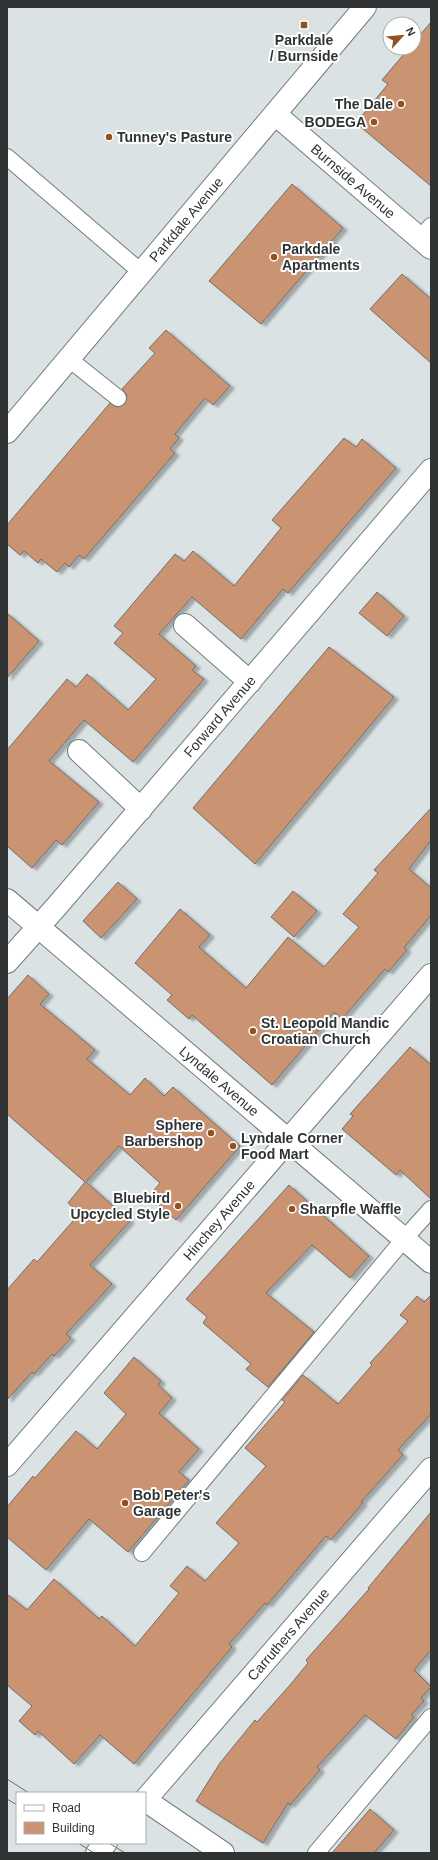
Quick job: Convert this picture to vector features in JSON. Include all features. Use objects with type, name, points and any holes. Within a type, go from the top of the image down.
[{"type":"street","name":"Parkdale Avenue","points":[[7,432],[365,7]]},
{"type":"street","name":"Burnside Avenue","points":[[275,114],[427,238]]},
{"type":"street","name":"Forward Avenue","points":[[7,962],[141,809],[431,470]]},
{"type":"street","points":[[185,625],[250,682]]},
{"type":"street","points":[[79,751],[141,809]]},
{"type":"street","name":"Lyndale Avenue","points":[[7,900],[431,1262]]},
{"type":"street","name":"Hinchey Avenue","points":[[7,1464],[431,975]]},
{"type":"street","name":"Carruthers Avenue","points":[[146,1799],[431,1469]]},
{"type":"street","points":[[146,1801],[223,1853]]},
{"type":"street","points":[[97,1853],[105,1844]]},
{"type":"lane","points":[[7,157],[142,272]]},
{"type":"lane","points":[[69,358],[118,398]]},
{"type":"lane","points":[[142,1552],[404,1239],[431,1209]]},
{"type":"lane","points":[[316,1853],[431,1717]]},
{"type":"building","name":"The Dale","points":[[431,22],[431,186],[356,123],[388,84],[382,80],[402,56],[422,56],[422,33]]},
{"type":"building","name":"Parkdale Apartments","points":[[292,184],[343,228],[261,324],[209,281]]},
{"type":"building","points":[[402,274],[431,299],[431,363],[370,309]]},
{"type":"building","points":[[166,330],[230,386],[213,405],[205,398],[175,434],[179,438],[170,449],[175,453],[84,559],[79,555],[69,567],[65,563],[57,572],[41,559],[38,563],[24,551],[20,555],[7,544],[7,525],[110,403],[117,407],[125,404],[127,395],[122,389],[155,353],[149,348]]},
{"type":"building","points":[[344,438],[356,447],[362,439],[396,468],[288,593],[283,589],[241,639],[192,597],[159,634],[196,666],[192,670],[204,679],[133,762],[84,720],[49,761],[99,802],[62,845],[56,840],[32,868],[7,846],[7,750],[67,679],[76,687],[87,674],[128,710],[156,679],[114,643],[123,633],[114,626],[175,554],[184,561],[193,551],[234,586],[281,528],[272,520]]},
{"type":"building","points":[[377,592],[404,616],[387,636],[359,613]]},
{"type":"building","points":[[7,613],[39,641],[7,678]]},
{"type":"building","points":[[329,647],[394,697],[255,864],[193,808]]},
{"type":"building","points":[[431,808],[431,840],[409,869],[431,888],[431,915],[404,948],[407,950],[388,972],[385,969],[342,1019],[334,1012],[272,1085],[192,1015],[189,1019],[167,1000],[172,995],[135,963],[180,909],[210,935],[199,947],[246,988],[288,937],[324,967],[359,927],[343,914],[378,873],[374,870]]},
{"type":"building","points":[[118,882],[137,899],[101,938],[83,921]]},
{"type":"building","points":[[293,891],[317,911],[294,937],[271,917]]},
{"type":"building","points":[[28,975],[49,994],[40,1004],[95,1050],[87,1059],[130,1095],[145,1078],[164,1096],[173,1087],[240,1146],[176,1220],[149,1196],[160,1183],[119,1146],[86,1182],[130,1221],[90,1265],[112,1284],[66,1334],[71,1338],[54,1356],[52,1354],[34,1374],[32,1372],[7,1400],[7,1290],[34,1259],[37,1262],[80,1213],[68,1203],[85,1182],[7,1114],[7,999]]},
{"type":"building","points":[[410,1047],[431,1065],[431,1199],[400,1170],[396,1175],[342,1129],[353,1116],[350,1114]]},
{"type":"building","points":[[289,1185],[369,1256],[350,1278],[312,1245],[266,1293],[314,1332],[268,1387],[246,1369],[251,1364],[203,1323],[207,1317],[186,1299]]},
{"type":"building","points":[[431,1295],[431,1414],[398,1450],[403,1455],[361,1502],[363,1503],[331,1540],[326,1536],[267,1605],[265,1603],[229,1644],[232,1647],[134,1764],[100,1735],[74,1764],[38,1731],[35,1735],[19,1721],[32,1706],[7,1685],[7,1594],[27,1610],[54,1579],[99,1619],[102,1616],[135,1646],[179,1593],[170,1586],[187,1566],[205,1581],[239,1543],[216,1523],[266,1466],[245,1448],[285,1402],[282,1400],[303,1375],[338,1404],[372,1365],[370,1363],[408,1321],[400,1315],[417,1296],[424,1302]]},
{"type":"building","points":[[134,1357],[161,1381],[158,1385],[172,1398],[159,1413],[199,1449],[179,1472],[189,1480],[128,1552],[89,1519],[46,1570],[7,1537],[7,1507],[33,1476],[35,1478],[76,1431],[97,1449],[126,1414],[104,1393]]},
{"type":"building","points":[[431,1512],[431,1650],[414,1670],[431,1687],[421,1698],[424,1701],[411,1715],[414,1717],[396,1739],[365,1715],[317,1767],[320,1770],[290,1805],[288,1803],[263,1843],[196,1801],[220,1763],[255,1720],[257,1722],[290,1685],[308,1663],[306,1660],[369,1589],[368,1588]]},
{"type":"building","points":[[370,1809],[394,1830],[374,1853],[332,1853]]},
{"type":"tram line","points":[[7,1779],[27,1792]]},
{"type":"tram line","points":[[7,1799],[16,1804]]},
{"type":"tram line","points":[[80,1844],[94,1853]]},
{"type":"tram line","points":[[111,1844],[125,1853]]},
{"type":"place","name":"Parkdale / Burnside","points":[[304,25]]},
{"type":"place","name":"The Dale","points":[[401,104]]},
{"type":"place","name":"BODEGA","points":[[374,122]]},
{"type":"place","name":"Tunney's Pasture","points":[[109,137]]},
{"type":"place","name":"Parkdale Apartments","points":[[274,257]]},
{"type":"place","name":"St. Leopold Mandic Croatian Church","points":[[253,1031]]},
{"type":"place","name":"Sphere Barbershop","points":[[211,1133]]},
{"type":"place","name":"Lyndale Corner Food Mart","points":[[233,1146]]},
{"type":"place","name":"Bluebird Upcycled Style","points":[[178,1206]]},
{"type":"place","name":"Sharpfle Waffle","points":[[292,1209]]},
{"type":"place","name":"Bob Peter's Garage","points":[[125,1503]]}]
